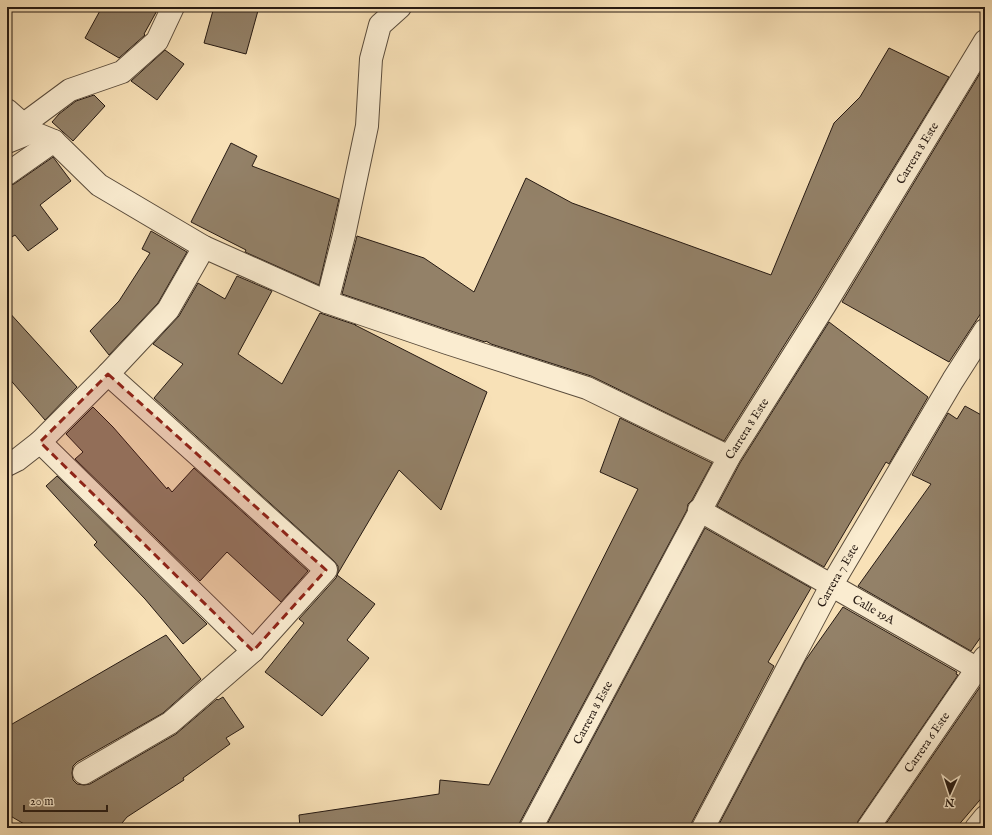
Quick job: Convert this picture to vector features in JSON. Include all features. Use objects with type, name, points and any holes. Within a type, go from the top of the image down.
[{"type":"street","points":[[7,142],[28,128],[70,90],[122,72],[157,41],[172,7]]},
{"type":"street","points":[[327,302],[344,235],[367,126],[371,59],[380,25],[400,7]]},
{"type":"street","name":"Carrera 8 Este","points":[[531,828],[699,510],[729,457],[829,299],[985,41]]},
{"type":"street","points":[[7,110],[28,128],[54,141],[99,184],[204,247],[327,302],[447,343],[587,388],[729,457]]},
{"type":"street","points":[[7,174],[54,141]]},
{"type":"street","points":[[7,465],[17,460],[40,442],[108,374],[168,310],[204,247]]},
{"type":"street","name":"Carrera 7 Este","points":[[703,828],[831,586],[953,380],[985,330]]},
{"type":"street","points":[[84,773],[170,723],[253,651],[326,570],[108,374]]},
{"type":"street","points":[[40,442],[253,651]]},
{"type":"street","name":"Calle 19A","points":[[699,510],[831,586],[982,666]]},
{"type":"street","name":"Carrera 6 Este","points":[[868,828],[982,666]]},
{"type":"street","points":[[976,828],[985,817]]},
{"type":"highlighted area","points":[[108,374],[326,570],[253,651],[40,442]]},
{"type":"building","points":[[102,7],[159,7],[144,34],[145,35],[119,58],[85,38]]},
{"type":"building","points":[[214,7],[259,7],[246,54],[204,43]]},
{"type":"building","points":[[889,48],[949,77],[814,298],[724,441],[591,376],[342,294],[357,236],[424,258],[474,292],[526,178],[572,203],[771,275],[834,123],[860,97]]},
{"type":"building","points":[[165,50],[184,64],[157,100],[131,81]]},
{"type":"building","points":[[985,65],[985,307],[949,362],[842,302]]},
{"type":"building","points":[[94,95],[105,106],[73,141],[52,122],[59,114],[76,101]]},
{"type":"building","points":[[231,143],[257,156],[252,166],[339,199],[319,285],[245,252],[246,250],[191,222]]},
{"type":"building","points":[[53,157],[71,181],[40,205],[58,229],[28,251],[15,235],[7,240],[7,186],[14,184]]},
{"type":"building","points":[[151,231],[187,252],[158,303],[109,355],[90,331],[119,301],[150,253],[142,249]]},
{"type":"building","points":[[237,276],[272,291],[238,354],[282,384],[320,313],[356,325],[487,392],[441,510],[399,470],[337,575],[338,566],[334,561],[154,398],[183,364],[153,344],[179,316],[198,283],[225,299]]},
{"type":"building","points":[[7,310],[77,387],[45,420],[7,376]]},
{"type":"building","points":[[829,322],[928,397],[889,464],[886,462],[824,567],[717,506],[740,463]]},
{"type":"building","points":[[965,406],[985,417],[985,631],[971,651],[858,586],[931,484],[912,475],[948,413],[957,419]]},
{"type":"building","points":[[93,407],[113,427],[167,489],[168,487],[172,492],[194,468],[308,571],[281,602],[227,552],[200,581],[75,459],[83,452],[66,434]]},
{"type":"building","points":[[620,418],[712,463],[692,500],[688,504],[687,510],[520,822],[519,828],[300,828],[299,815],[439,794],[440,780],[489,785],[638,489],[600,472]]},
{"type":"building","points":[[57,476],[207,624],[183,644],[145,599],[94,545],[97,542],[46,486]]},
{"type":"building","points":[[705,528],[811,588],[768,662],[774,666],[692,822],[691,828],[545,828]]},
{"type":"building","points":[[337,575],[375,604],[347,640],[369,658],[322,716],[265,672],[304,623],[299,619],[336,578]]},
{"type":"building","points":[[843,607],[957,672],[956,674],[958,675],[858,821],[856,828],[717,828],[805,661]]},
{"type":"building","points":[[166,635],[201,679],[163,713],[77,762],[73,766],[73,780],[77,784],[90,784],[176,734],[217,699],[218,700],[223,697],[244,727],[226,738],[230,744],[183,778],[184,780],[127,817],[118,828],[31,828],[7,814],[7,727]]},
{"type":"building","points":[[980,687],[985,690],[985,794],[956,828],[883,828]]}]
